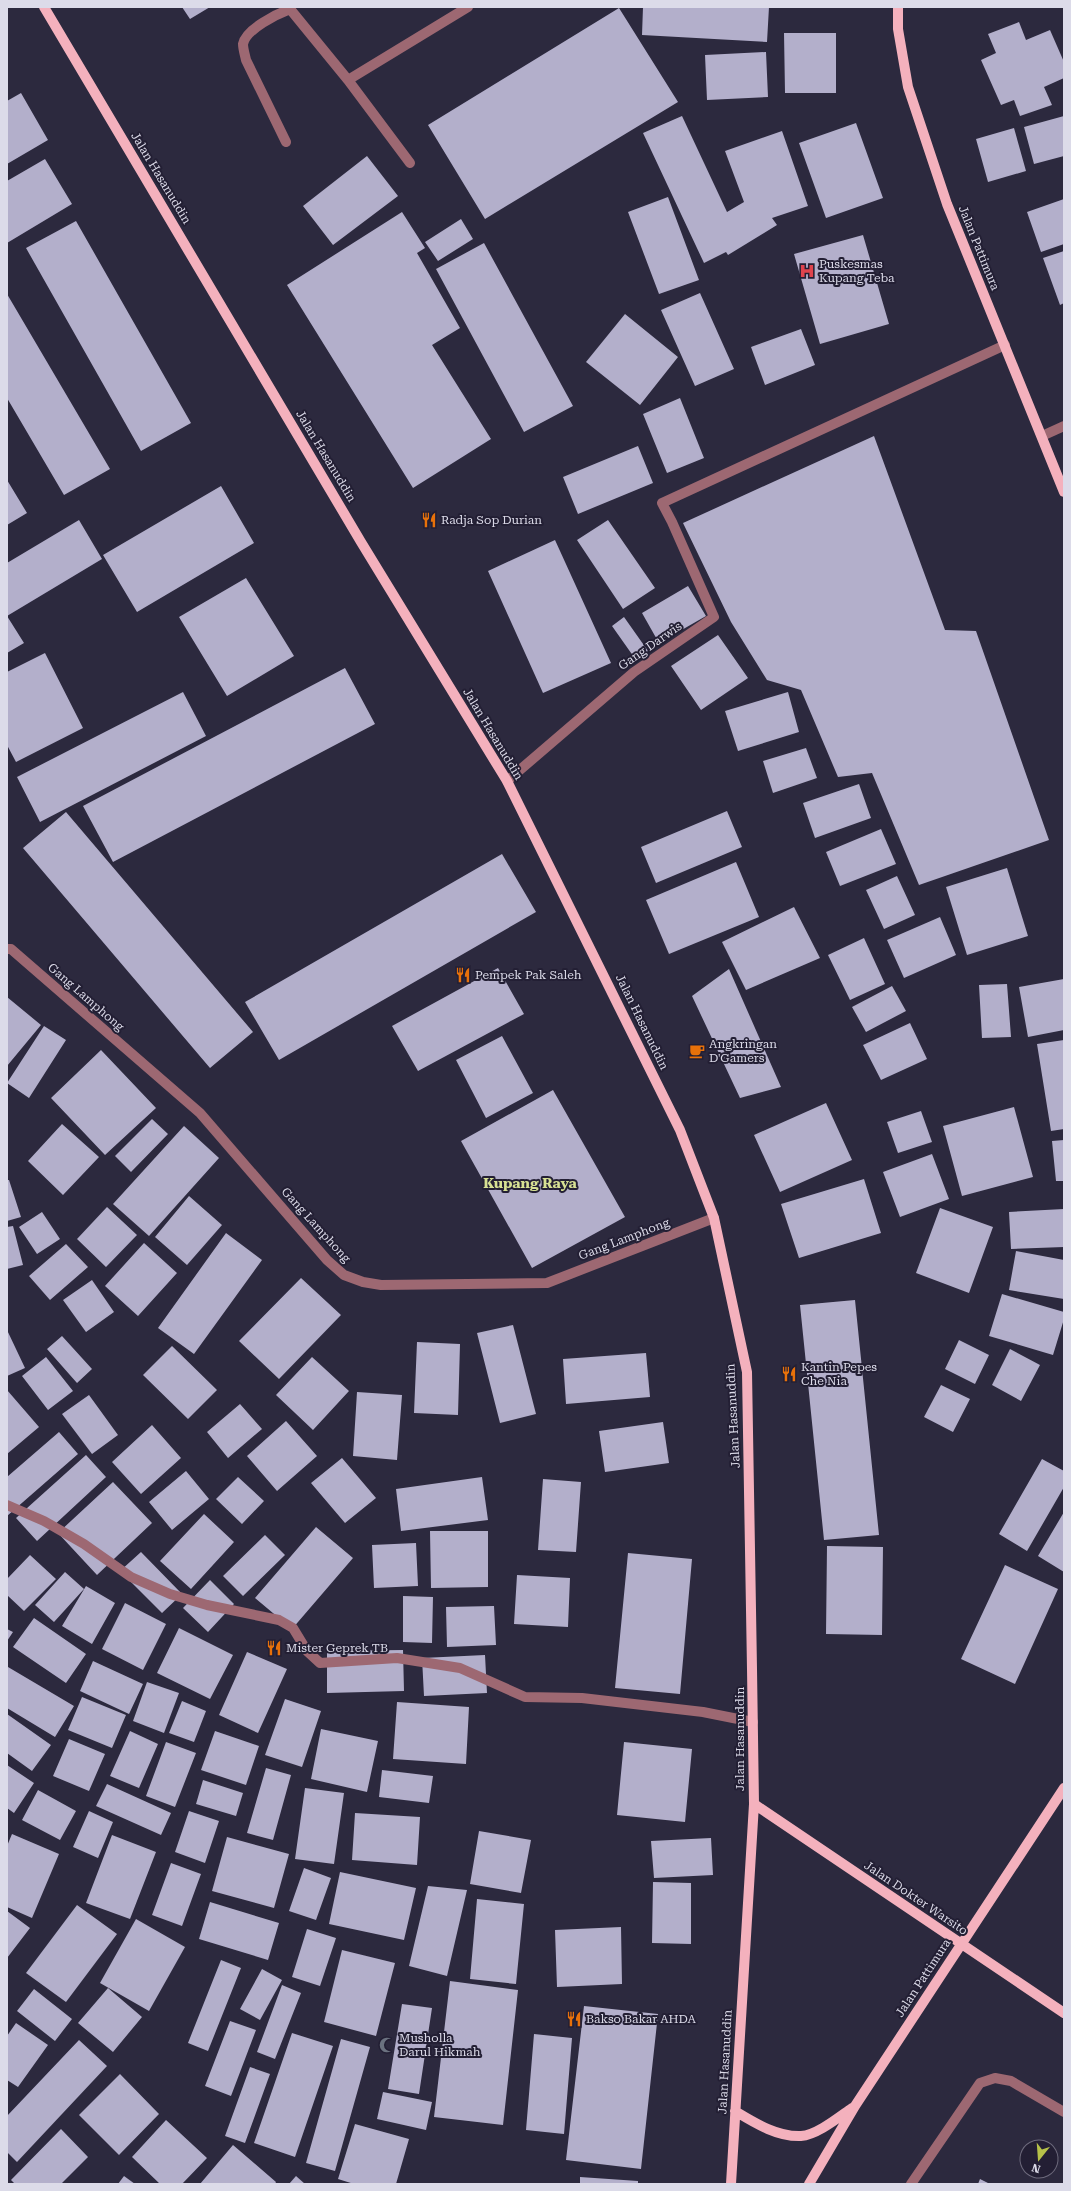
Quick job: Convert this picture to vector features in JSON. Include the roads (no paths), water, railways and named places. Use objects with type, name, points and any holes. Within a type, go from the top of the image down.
[{"type":"main road","name":"Jalan Hasanuddin","points":[[44,7],[361,542],[507,781],[680,1130],[714,1218],[747,1372],[754,1804],[731,2184]]},
{"type":"main road","name":"Jalan Pattimura","points":[[898,7],[898,29],[908,87],[947,204],[1064,492]]},
{"type":"main road","name":"Jalan Pattimura","points":[[809,2184],[855,2106],[1064,1788]]},
{"type":"main road","name":"Jalan Dokter Warsito","points":[[754,1804],[1064,2013]]},
{"type":"main road","points":[[735,2112],[776,2132],[802,2136],[826,2126],[855,2106]]},
{"type":"street","points":[[348,80],[468,7]]},
{"type":"street","points":[[286,142],[246,60],[243,45],[247,36],[274,15],[289,8],[348,80],[410,163]]},
{"type":"street","name":"Gang Darwis","points":[[507,781],[634,672],[714,617],[672,522],[662,503],[1005,345]]},
{"type":"street","points":[[1042,436],[1064,426]]},
{"type":"street","name":"Gang Lamphong","points":[[7,949],[11,949],[200,1113],[327,1260],[344,1275],[363,1282],[381,1285],[547,1283],[714,1218]]},
{"type":"street","points":[[7,1505],[44,1521],[84,1544],[131,1577],[170,1594],[207,1605],[280,1620],[292,1628],[307,1651],[320,1663],[397,1658],[460,1668],[525,1697],[582,1698],[703,1712],[753,1722]]},
{"type":"street","points":[[911,2184],[980,2083],[995,2078],[1011,2081],[1064,2112]]},
{"type":"place","name":"Puskesmas Kupang Teba","points":[[807,271]]},
{"type":"place","name":"Radja Sop Durian","points":[[429,520]]},
{"type":"place","name":"Pempek Pak Saleh","points":[[463,975]]},
{"type":"place","name":"Angkringan D'Gamers","points":[[697,1051]]},
{"type":"place","name":"Kantin Pepes Che Nia","points":[[789,1374]]},
{"type":"place","name":"Mister Geprek TB","points":[[274,1648]]},
{"type":"place","name":"Bakso Bakar AHDA","points":[[574,2019]]},
{"type":"place","name":"Musholla Darul Hikmah","points":[[387,2045]]},
{"type":"district","name":"Kupang Raya","points":[[530,1183]]}]
